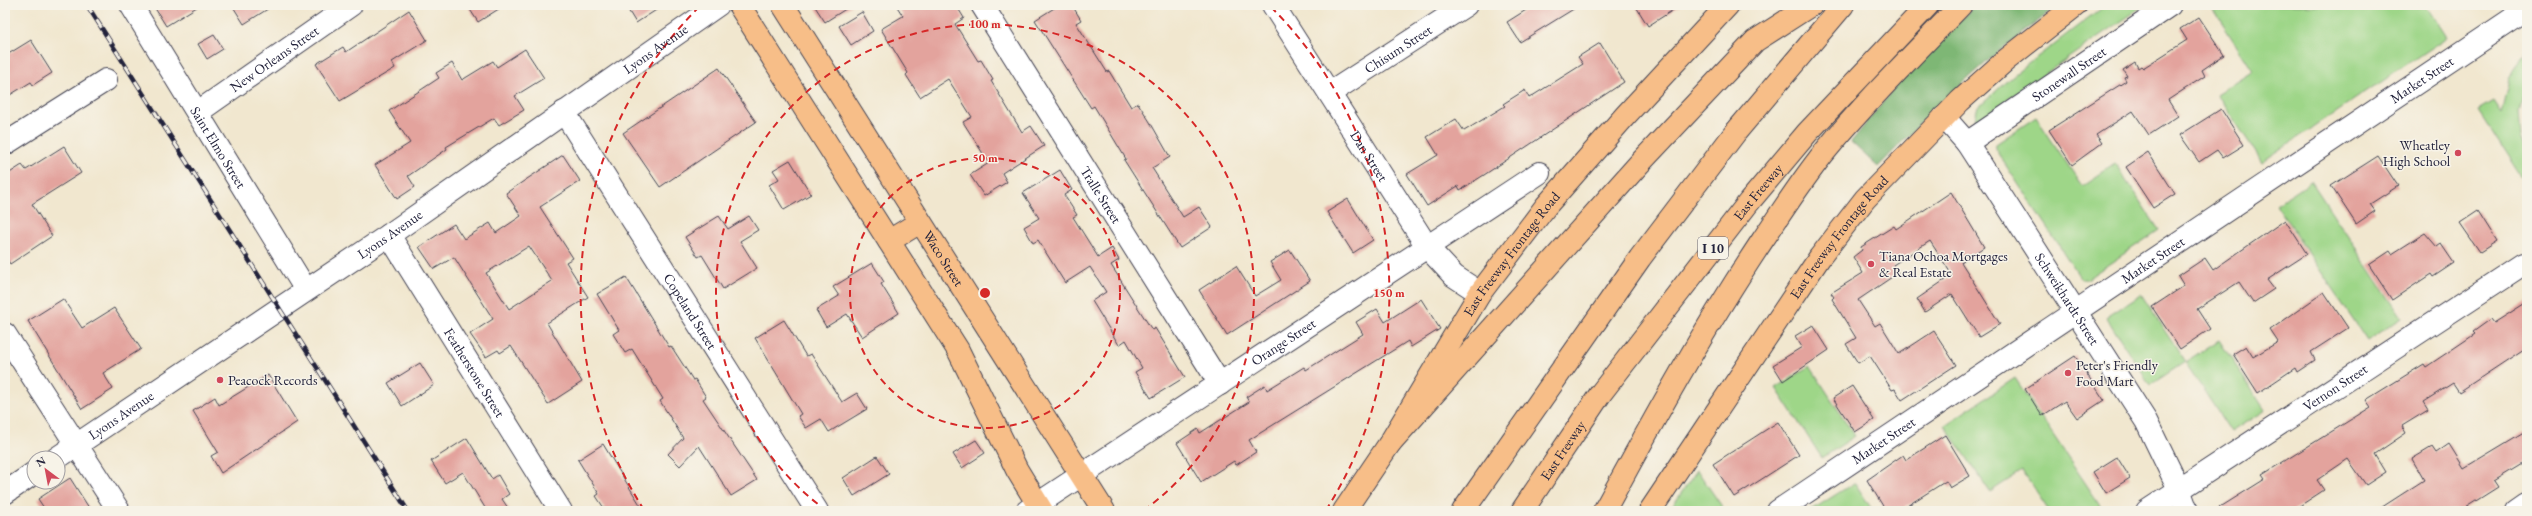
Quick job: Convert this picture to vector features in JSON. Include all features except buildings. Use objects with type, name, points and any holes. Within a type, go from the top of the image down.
[{"type":"main road","points":[[739,5],[958,350],[1036,509]]},
{"type":"main road","name":"Waco Street","points":[[783,5],[1104,511]]},
{"type":"main road","name":"East Freeway Frontage Road","points":[[1344,511],[1390,443],[1480,293],[1546,206],[1625,116],[1728,5]]},
{"type":"main road","points":[[1390,443],[1639,164],[1755,41],[1811,5]]},
{"type":"main road","points":[[1463,511],[1640,258],[1735,133],[1843,5]]},
{"type":"main road","name":"East Freeway","points":[[1522,511],[1601,393],[1749,202],[1807,133],[1928,5]]},
{"type":"main road","points":[[1604,511],[1724,298],[1787,203],[1826,150],[1868,102],[1961,5]]},
{"type":"main road","name":"East Freeway Frontage Road","points":[[1650,511],[1820,257],[1865,199],[1944,117],[2006,60],[2076,5]]},
{"type":"main road","points":[[889,241],[920,222]]},
{"type":"street","name":"Saint Elmo Street","points":[[131,5],[306,290]]},
{"type":"street","name":"New Orleans Street","points":[[198,112],[351,5]]},
{"type":"street","name":"Lyons Avenue","points":[[66,452],[389,235],[718,5]]},
{"type":"street","name":"Tralle Street","points":[[982,5],[1220,384]]},
{"type":"street","name":"Dan Street","points":[[1273,5],[1428,248],[1454,276],[1480,293]]},
{"type":"street","name":"Chisum Street","points":[[1330,93],[1466,5]]},
{"type":"street","name":"Stonewall Street","points":[[1967,143],[2170,5]]},
{"type":"street","name":"Market Street","points":[[1778,511],[2527,10]]},
{"type":"street","points":[[5,144],[106,80]]},
{"type":"street","name":"Copeland Street","points":[[564,112],[817,511]]},
{"type":"street","name":"Schweikhardt Street","points":[[1944,117],[1967,143],[2146,421],[2179,489],[2187,511]]},
{"type":"street","name":"Orange Street","points":[[1036,509],[1081,475],[1428,248],[1539,173]]},
{"type":"street","name":"Featherstone Street","points":[[389,235],[561,511]]},
{"type":"street","name":"Vernon Street","points":[[2147,511],[2523,264]]},
{"type":"street","points":[[5,334],[119,511]]},
{"type":"street","points":[[5,493],[26,479]]},
{"type":"street","points":[[2517,511],[2527,504]]},
{"type":"green space","points":[[1975,5],[2059,5],[1998,52],[1935,108],[1878,167],[1851,142],[1901,80]]},
{"type":"green space","points":[[2105,5],[2145,5],[1981,118],[1975,120],[1977,109],[2011,77]]},
{"type":"green space","points":[[2210,5],[2426,5],[2447,37],[2262,162],[2217,94],[2253,71]]},
{"type":"green space","points":[[2527,49],[2527,80],[2519,112],[2521,138],[2527,150],[2527,186],[2478,110],[2493,101],[2501,113],[2509,79]]},
{"type":"green space","points":[[2036,117],[2082,186],[2115,164],[2159,230],[2087,279],[2081,279],[1995,149],[1996,144]]},
{"type":"green space","points":[[2311,181],[2402,318],[2367,341],[2276,204]]},
{"type":"green space","points":[[2141,294],[2185,362],[2150,385],[2106,317]]},
{"type":"green space","points":[[2219,340],[2265,410],[2231,432],[2185,362]]},
{"type":"green space","points":[[1810,366],[1855,436],[1822,458],[1776,388]]},
{"type":"green space","points":[[2015,378],[2104,511],[2049,511],[2022,471],[1990,492],[1945,425]]},
{"type":"green space","points":[[1697,470],[1725,511],[1669,511]]},
{"type":"green space","points":[[1854,483],[1873,511],[1810,511]]},
{"type":"railway","points":[[87,5],[408,511]]},
{"type":"place","name":"Wheatley High School","points":[[2458,153]]},
{"type":"place","name":"Tiana Ochoa Mortgages & Real Estate","points":[[1871,264]]},
{"type":"place","name":"Peter's Friendly Food Mart","points":[[2068,373]]},
{"type":"place","name":"Peacock Records","points":[[220,380]]}]
